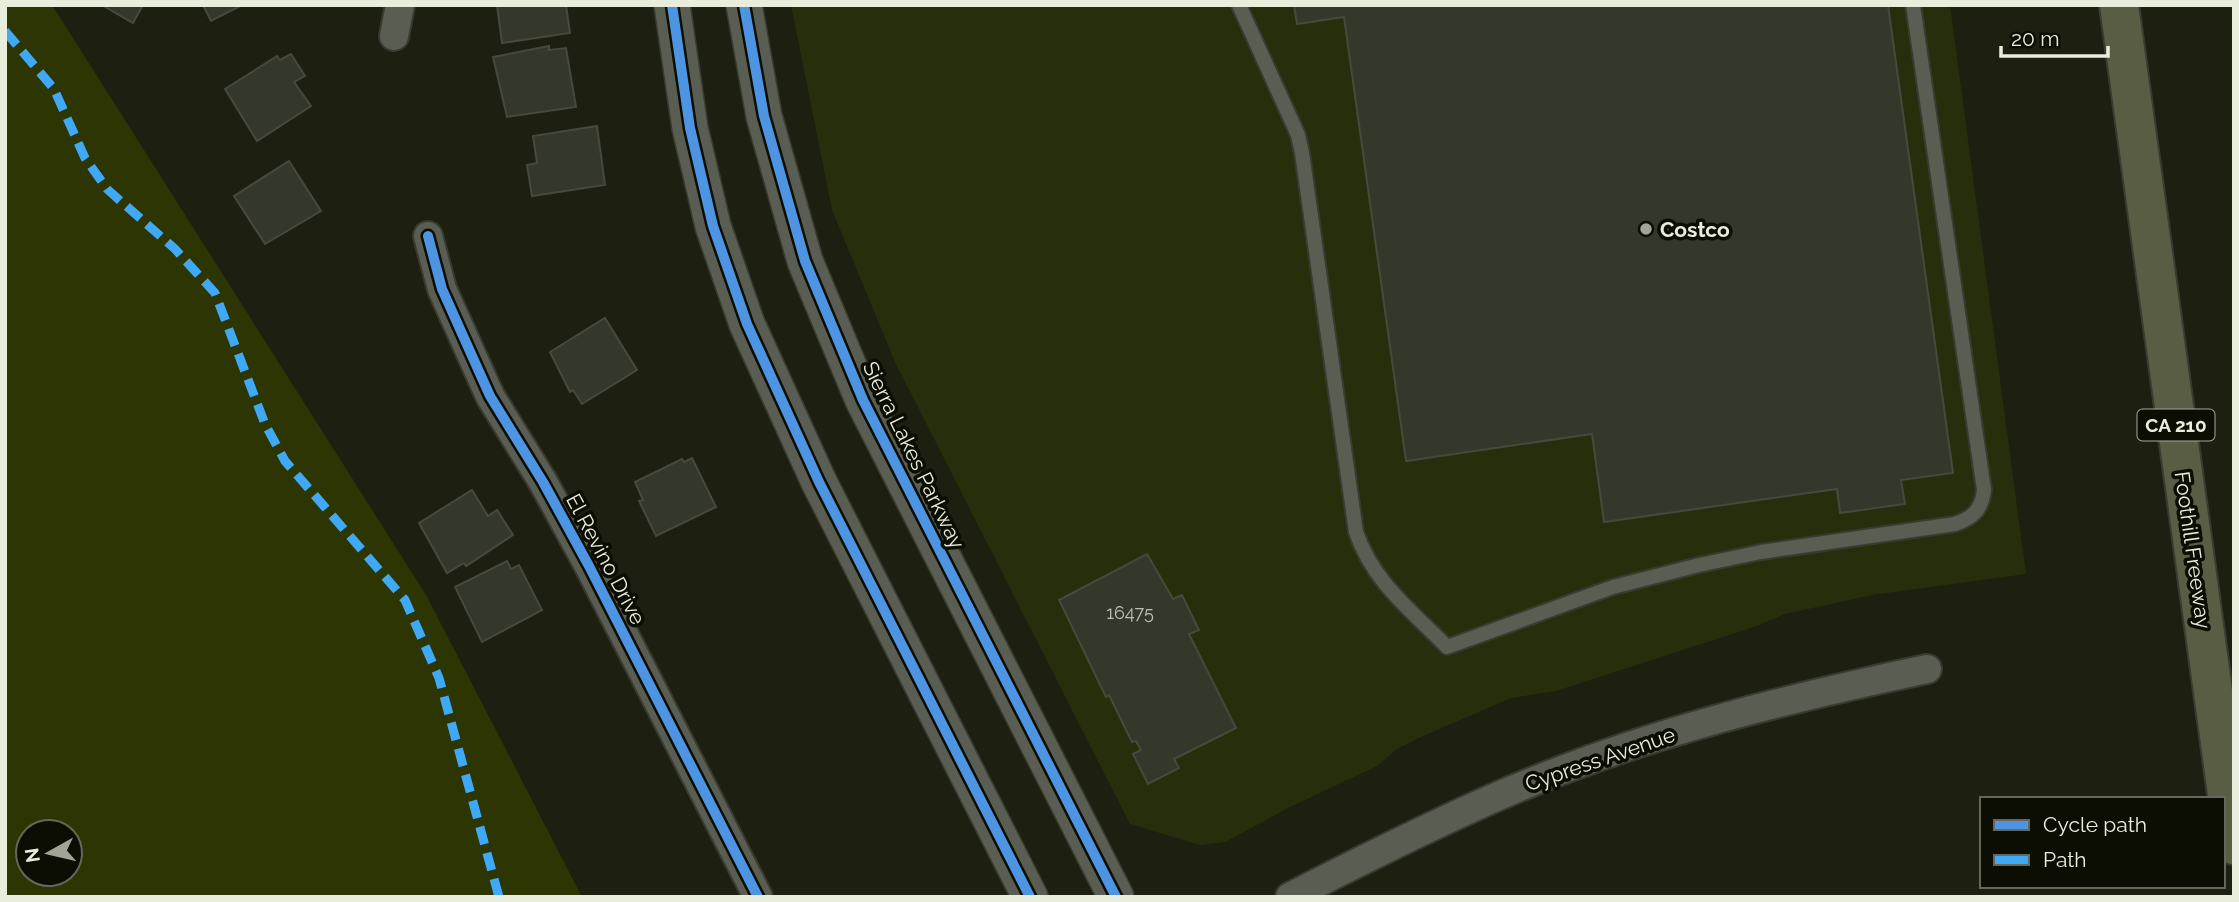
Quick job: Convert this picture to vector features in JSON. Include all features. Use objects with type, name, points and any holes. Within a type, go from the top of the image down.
[{"type":"highway","name":"Foothill Freeway","points":[[2119,5],[2234,845]]},
{"type":"street","points":[[394,36],[400,5]]},
{"type":"street","points":[[672,5],[690,128],[713,226],[747,324],[819,482],[1030,897]]},
{"type":"street","name":"Sierra Lakes Parkway","points":[[744,5],[764,116],[805,261],[863,400],[1116,897]]},
{"type":"street","name":"El Revino Drive","points":[[428,236],[442,289],[490,396],[577,544],[758,897]]},
{"type":"street","name":"Cypress Avenue","points":[[1290,897],[1511,790],[1592,760],[1745,712],[1927,669]]},
{"type":"lane","points":[[1239,5],[1295,127],[1303,153],[1356,532],[1366,559],[1383,584],[1447,647],[1613,587],[1761,552],[1955,524],[1968,520],[1977,511],[1984,490],[1913,5]]},
{"type":"shaded area","points":[[5,5],[52,5],[426,595],[582,897],[5,897]]},
{"type":"shaded area","points":[[791,5],[1950,5],[2026,574],[1872,595],[1785,614],[1757,626],[1556,691],[1511,698],[1397,749],[1377,766],[1290,807],[1225,842],[1200,845],[1130,824],[895,362],[832,210]]},
{"type":"building","points":[[102,5],[143,5],[133,23]]},
{"type":"building","points":[[203,5],[242,5],[211,21]]},
{"type":"building","points":[[497,5],[566,5],[570,33],[502,43]]},
{"type":"building","name":"Costco","points":[[1294,5],[1888,5],[1953,473],[1901,480],[1905,504],[1840,513],[1837,489],[1604,522],[1592,434],[1406,461],[1344,17],[1297,24]]},
{"type":"building","points":[[549,46],[549,50],[566,48],[576,107],[507,117],[493,57]]},
{"type":"building","points":[[291,54],[305,76],[294,82],[311,106],[257,141],[225,89],[277,56],[280,60]]},
{"type":"building","points":[[597,126],[605,185],[532,196],[527,165],[537,163],[533,136]]},
{"type":"building","points":[[289,161],[321,211],[265,244],[234,196]]},
{"type":"building","points":[[605,318],[637,370],[582,404],[573,390],[570,392],[550,352]]},
{"type":"building","points":[[692,458],[716,507],[656,536],[639,501],[643,500],[635,482],[682,459],[684,462]]},
{"type":"building","points":[[472,490],[488,516],[497,510],[513,535],[466,566],[464,563],[447,573],[419,523]]},
{"type":"building","points":[[1147,554],[1173,599],[1182,595],[1199,630],[1189,634],[1236,728],[1174,759],[1179,768],[1148,784],[1133,754],[1141,750],[1136,741],[1132,742],[1109,695],[1106,697],[1059,600]]},
{"type":"building","points":[[507,561],[511,569],[519,565],[542,610],[482,642],[455,587]]},
{"type":"marked path","points":[[5,31],[54,89],[85,158],[107,189],[175,249],[215,293],[265,424],[285,461],[405,600],[439,678],[499,897]]},
{"type":"cycle path","points":[[672,5],[690,128],[713,226],[747,324],[819,482],[1030,897]]},
{"type":"cycle path","points":[[744,5],[764,116],[805,261],[863,400],[1116,897]]},
{"type":"cycle path","points":[[428,236],[442,289],[490,396],[543,482],[589,566],[758,897]]},
{"type":"place","name":"Costco","points":[[1646,229]]}]
